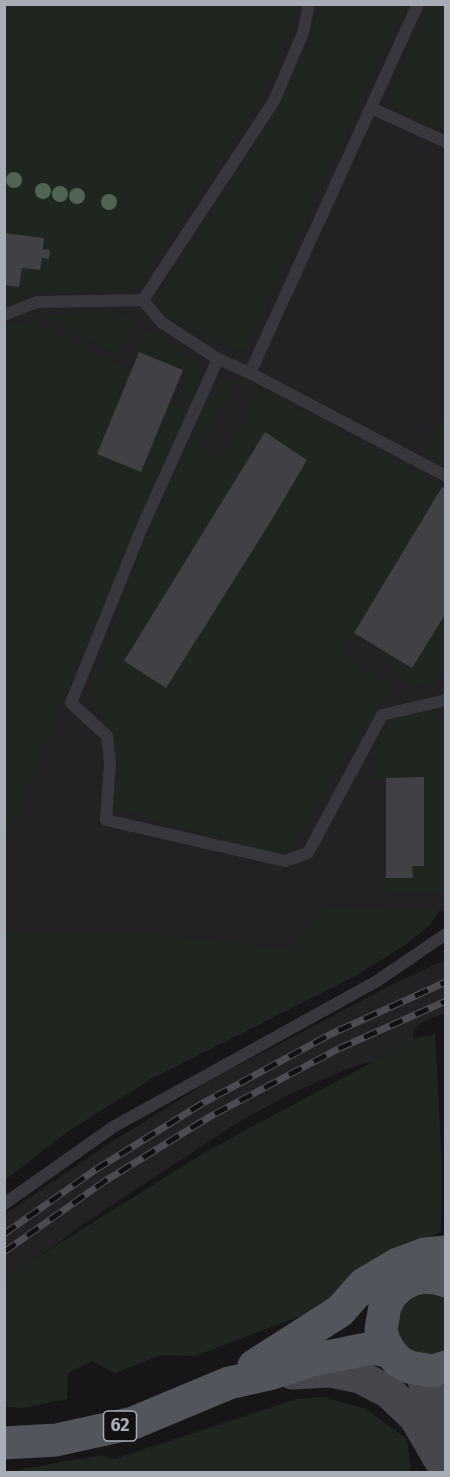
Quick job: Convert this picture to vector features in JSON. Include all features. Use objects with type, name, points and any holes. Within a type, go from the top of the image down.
[{"type":"main road","name":"62","points":[[251,1374],[340,1311],[364,1284],[398,1264],[425,1254],[446,1252]]},
{"type":"main road","points":[[390,1352],[381,1330],[381,1317],[391,1295],[411,1280],[436,1278],[446,1281]]},
{"type":"main road","name":"62","points":[[4,1443],[56,1440],[133,1423],[381,1317]]},
{"type":"main road","name":"62","points":[[251,1374],[372,1348],[390,1352],[404,1364],[433,1369]]},
{"type":"main road","points":[[433,1369],[432,1401],[446,1448]]},
{"type":"main road","points":[[251,1374],[331,1371],[360,1377],[375,1384],[402,1403],[415,1417],[446,1470]]},
{"type":"lane","points":[[143,300],[274,101],[303,33],[309,4]]},
{"type":"lane","points":[[250,373],[418,4]]},
{"type":"lane","points":[[371,108],[446,142]]},
{"type":"lane","points":[[4,315],[37,302],[143,300]]},
{"type":"lane","points":[[143,300],[161,322],[218,359],[250,373],[446,476]]},
{"type":"lane","points":[[218,359],[143,525],[71,703],[107,736],[110,762],[106,820],[285,861],[308,853],[382,715],[446,700]]},
{"type":"lane","points":[[4,1204],[113,1126],[377,981],[446,934]]},
{"type":"shaded area","points":[[5,5],[445,5],[445,912],[439,911],[430,925],[405,945],[357,975],[151,1079],[67,1132],[5,1180]]},
{"type":"shaded area","points":[[5,5],[297,5],[290,33],[261,97],[144,278],[148,281],[142,288],[41,293],[5,305],[5,285],[19,287],[22,268],[40,270],[42,258],[49,259],[50,250],[43,249],[44,238],[5,233]]},
{"type":"shaded area","points":[[319,5],[406,5],[249,346],[240,352],[185,326],[168,315],[162,309],[161,292],[281,104],[310,38]]},
{"type":"shaded area","points":[[430,5],[445,5],[445,131],[389,106],[387,99]]},
{"type":"shaded area","points":[[120,313],[134,320],[122,351],[116,354],[63,328],[43,314]]},
{"type":"shaded area","points":[[26,320],[131,372],[98,454],[141,472],[169,403],[188,411],[68,688],[5,845],[4,327]]},
{"type":"shaded area","points":[[149,331],[198,363],[200,379],[190,405],[178,400],[189,372],[139,352],[145,333]]},
{"type":"shaded area","points":[[238,378],[444,484],[354,633],[344,655],[392,686],[290,848],[273,854],[114,808],[110,802],[121,770],[116,767],[111,730],[99,711],[91,690],[144,542],[209,400],[221,393],[228,380]],"holes":[[[235,381],[258,393],[222,459],[200,447]]]},
{"type":"shaded area","points":[[445,413],[446,463],[426,453]]},
{"type":"shaded area","points":[[445,613],[445,669],[436,683],[427,688],[412,684],[374,653],[377,647],[412,668]]},
{"type":"shaded area","points":[[430,708],[445,721],[445,893],[386,893],[386,878],[412,878],[412,866],[424,866],[424,778],[371,778],[377,756],[372,754],[384,729],[395,720],[414,711]]},
{"type":"shaded area","points":[[325,907],[439,911],[430,925],[405,945],[357,975],[151,1079],[67,1132],[5,1180],[5,934],[148,933],[293,950]]},
{"type":"shaded area","points":[[445,960],[445,1013],[426,1020],[416,1027],[413,1035],[417,1049],[347,1069],[290,1094],[237,1123],[82,1225],[5,1281],[4,1215],[102,1148],[211,1080],[395,983]]},
{"type":"shaded area","points":[[435,1034],[442,1165],[441,1231],[322,1308],[195,1356],[161,1355],[115,1373],[92,1361],[68,1373],[67,1399],[23,1408],[5,1407],[5,1281],[33,1260],[207,1151],[419,1037]]},
{"type":"shaded area","points":[[428,1292],[446,1298],[445,1352],[418,1356],[398,1340],[396,1314],[413,1295]]},
{"type":"shaded area","points":[[323,1397],[366,1409],[407,1439],[411,1472],[5,1472],[102,1455],[115,1459],[296,1399]]},
{"type":"building","points":[[4,233],[44,238],[43,249],[50,250],[49,259],[42,258],[40,270],[22,268],[19,287],[4,285]]},
{"type":"building","points":[[139,352],[183,370],[141,472],[97,454]]},
{"type":"building","points":[[265,432],[307,460],[166,688],[124,661]]},
{"type":"building","points":[[442,487],[446,489],[446,613],[412,668],[354,633]]},
{"type":"building","points":[[424,777],[424,866],[412,866],[413,878],[386,878],[386,778]]},
{"type":"railway","points":[[4,1234],[95,1170],[203,1103],[331,1034],[446,982]]},
{"type":"railway","points":[[4,1252],[105,1181],[211,1116],[338,1049],[446,1001]]}]
